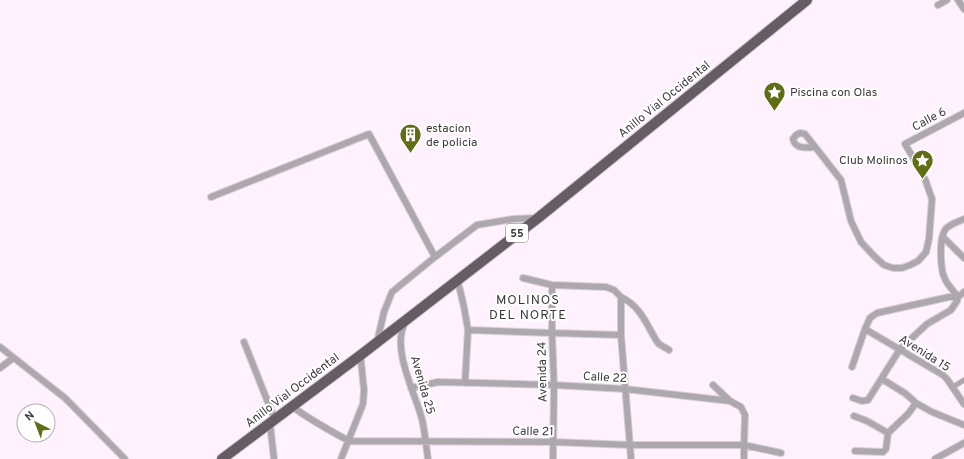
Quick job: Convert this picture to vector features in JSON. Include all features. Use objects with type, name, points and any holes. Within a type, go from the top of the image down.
[{"type":"highway","name":"Anillo Vial Occidental","points":[[222,459],[273,422],[538,218],[807,0]]},
{"type":"street","points":[[938,5],[947,0]]},
{"type":"street","points":[[958,0],[964,9]]},
{"type":"street","name":"Calle 6","points":[[815,147],[841,180],[851,221],[861,242],[884,265],[893,268],[902,268],[918,261],[926,252],[929,239],[932,199],[924,177],[905,144],[964,113]]},
{"type":"street","points":[[211,198],[369,134],[435,257]]},
{"type":"street","points":[[377,342],[384,312],[392,292],[477,224],[513,219],[538,218]]},
{"type":"street","points":[[958,297],[944,278],[940,248],[945,230],[952,224],[963,221]]},
{"type":"street","points":[[943,237],[964,258]]},
{"type":"street","points":[[523,278],[552,285],[606,287],[614,290],[621,297],[634,305],[659,344],[669,350]]},
{"type":"street","points":[[457,280],[463,301],[468,330],[465,383]]},
{"type":"street","name":"Avenida 24","points":[[552,285],[554,385],[553,459]]},
{"type":"street","points":[[853,398],[868,400],[900,349],[927,324],[951,310],[958,297],[964,292]]},
{"type":"street","points":[[621,297],[621,335],[631,459]]},
{"type":"street","points":[[852,367],[870,318],[877,313],[949,297],[958,297]]},
{"type":"street","name":"Avenida 25","points":[[408,318],[402,329],[401,343],[404,366],[422,419],[428,459]]},
{"type":"street","name":"Avenida 15","points":[[865,329],[943,375],[964,404]]},
{"type":"street","points":[[468,330],[552,334],[621,335]]},
{"type":"street","points":[[244,342],[273,422],[274,459]]},
{"type":"street","points":[[0,347],[65,398],[111,443],[125,459]]},
{"type":"street","points":[[341,459],[363,404],[364,390],[361,361],[362,354]]},
{"type":"street","points":[[0,368],[13,358]]},
{"type":"street","points":[[882,379],[906,394],[916,403],[932,412],[964,425]]},
{"type":"street","points":[[953,387],[964,380]]},
{"type":"street","name":"Calle 22","points":[[411,388],[438,382],[554,385],[625,389],[730,401],[741,407],[745,415],[744,445]]},
{"type":"street","points":[[712,385],[730,401]]},
{"type":"street","points":[[855,451],[883,452],[886,449],[888,433],[908,414],[916,403]]},
{"type":"street","name":"Calle 21","points":[[292,406],[299,412],[349,441],[744,445],[781,454]]},
{"type":"street","points":[[854,416],[867,421],[888,433]]},
{"type":"street","points":[[935,459],[964,443]]},
{"type":"street","points":[[744,445],[744,459]]},
{"type":"place","name":"Piscina con Olas","points":[[774,112]]},
{"type":"place","name":"estacion de policia","points":[[410,154]]},
{"type":"place","name":"Club Molinos","points":[[923,180]]},
{"type":"district","name":"MOLINOS DEL NORTE","points":[[528,306]]}]
